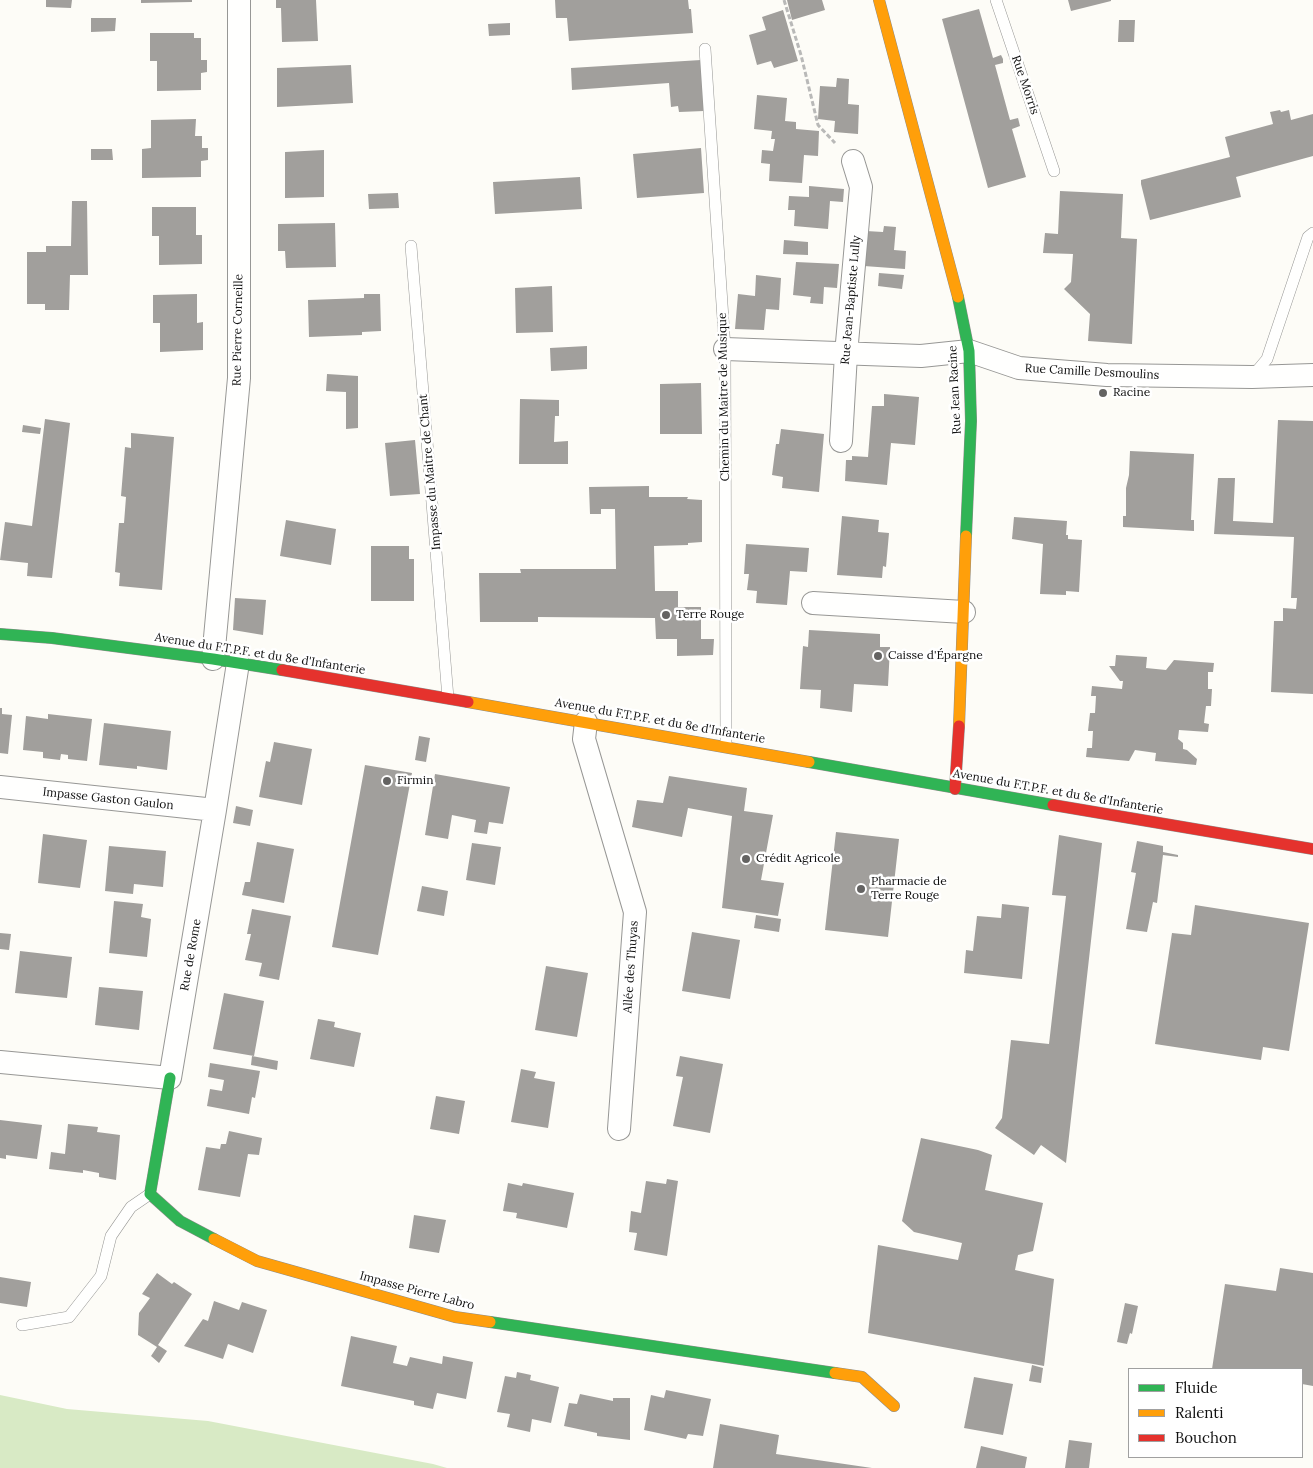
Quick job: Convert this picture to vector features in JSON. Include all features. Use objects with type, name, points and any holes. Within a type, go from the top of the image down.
[{"type":"street","name":"Rue Pierre Corneille","points":[[213,659],[239,378],[239,0]]},
{"type":"street","name":"Rue Jean Racine","points":[[879,0],[960,305],[969,351],[971,420],[955,789]]},
{"type":"street","name":"Rue Jean-Baptiste Lully","points":[[841,440],[860,187],[853,161]]},
{"type":"street","name":"Rue Camille Desmoulins","points":[[725,349],[921,356],[969,351],[1019,368],[1107,375],[1252,377],[1313,375]]},
{"type":"street","points":[[813,602],[964,612]]},
{"type":"street","name":"Avenue du F.T.P.F. et du 8e d'Infanterie","points":[[0,634],[52,638],[238,663],[586,722],[955,789],[1313,849]]},
{"type":"street","name":"Rue de Rome","points":[[170,1078],[238,663]]},
{"type":"street","name":"Allée des Thuyas","points":[[586,722],[584,739],[635,912],[619,1129]]},
{"type":"street","name":"Impasse Gaston Gaulon","points":[[0,787],[215,810]]},
{"type":"street","points":[[0,1062],[170,1078],[150,1194]]},
{"type":"street","name":"Impasse Pierre Labro","points":[[150,1194],[180,1221],[257,1261],[456,1317],[862,1377],[894,1406]]},
{"type":"lane","name":"Rue Morris","points":[[996,0],[1054,171]]},
{"type":"lane","name":"Chemin du Maitre de Musique","points":[[705,49],[725,349],[726,747]]},
{"type":"lane","points":[[1252,377],[1267,359],[1308,237],[1313,233]]},
{"type":"lane","name":"Impasse du Maitre de Chant","points":[[411,246],[448,698]]},
{"type":"lane","points":[[22,1324],[69,1317],[101,1276],[111,1236],[131,1207],[150,1194]]},
{"type":"path","points":[[784,0],[818,125],[853,161]]},
{"type":"green space","points":[[0,1395],[67,1409],[208,1421],[447,1468],[0,1468]]},
{"type":"building","points":[[46,0],[72,0],[71,8],[46,7]]},
{"type":"building","points":[[141,0],[192,0],[192,2],[141,3]]},
{"type":"building","points":[[276,0],[316,0],[318,41],[282,42],[281,8],[276,8]]},
{"type":"building","points":[[555,0],[688,0],[689,9],[691,9],[693,33],[569,41],[567,18],[556,18]]},
{"type":"building","points":[[787,0],[822,0],[825,10],[792,20]]},
{"type":"building","points":[[1068,0],[1111,0],[1111,1],[1071,11]]},
{"type":"building","points":[[979,9],[993,58],[1001,55],[1003,59],[1003,63],[995,65],[1010,120],[1018,118],[1020,126],[1012,129],[1026,177],[988,188],[942,19]]},
{"type":"building","points":[[783,10],[798,61],[774,68],[771,61],[757,65],[749,35],[766,30],[762,17]]},
{"type":"building","points":[[91,18],[116,18],[115,31],[91,32]]},
{"type":"building","points":[[1119,20],[1135,20],[1134,42],[1118,42]]},
{"type":"building","points":[[510,23],[510,35],[489,36],[488,24]]},
{"type":"building","points":[[150,33],[194,33],[194,38],[201,38],[201,60],[207,60],[207,72],[201,73],[201,90],[157,91],[157,61],[150,61]]},
{"type":"building","points":[[701,60],[704,111],[679,112],[678,106],[671,107],[669,83],[572,90],[571,68]]},
{"type":"building","points":[[351,65],[353,103],[277,107],[277,68]]},
{"type":"building","points":[[837,78],[849,79],[848,104],[859,105],[858,134],[834,132],[835,121],[818,119],[820,86],[836,87]]},
{"type":"building","points":[[757,95],[787,98],[785,121],[796,122],[796,129],[819,131],[818,156],[804,155],[802,183],[769,181],[770,164],[761,163],[762,150],[773,151],[775,139],[771,139],[772,131],[754,129]]},
{"type":"building","points":[[1280,110],[1281,112],[1289,110],[1291,120],[1313,114],[1313,156],[1236,177],[1241,197],[1150,220],[1141,180],[1230,157],[1225,137],[1273,124],[1270,112]]},
{"type":"building","points":[[196,119],[195,136],[202,136],[202,148],[208,148],[208,160],[201,161],[201,177],[142,178],[142,149],[151,148],[151,120]]},
{"type":"building","points":[[701,148],[704,193],[637,198],[633,154]]},
{"type":"building","points":[[91,149],[112,149],[113,160],[91,160]]},
{"type":"building","points":[[324,150],[324,197],[285,198],[285,152]]},
{"type":"building","points":[[580,177],[582,209],[495,214],[493,182]]},
{"type":"building","points":[[809,186],[844,189],[843,202],[830,201],[828,229],[794,226],[795,210],[788,210],[789,196],[809,197]]},
{"type":"building","points":[[1060,191],[1123,194],[1121,238],[1137,239],[1132,344],[1088,341],[1090,314],[1064,289],[1071,282],[1073,254],[1043,253],[1045,233],[1058,234]]},
{"type":"building","points":[[398,193],[399,208],[369,209],[368,194]]},
{"type":"building","points":[[72,201],[87,201],[88,275],[70,275],[69,310],[45,310],[45,304],[27,304],[27,252],[46,252],[46,246],[71,246]]},
{"type":"building","points":[[152,207],[196,207],[196,235],[202,235],[202,264],[159,265],[159,236],[152,236]]},
{"type":"building","points":[[335,223],[336,267],[286,268],[285,251],[278,251],[278,224]]},
{"type":"building","points":[[884,226],[896,227],[894,250],[906,251],[905,269],[864,266],[866,231],[883,232]]},
{"type":"building","points":[[784,240],[808,242],[808,255],[783,254]]},
{"type":"building","points":[[796,262],[839,264],[837,288],[824,287],[823,304],[810,303],[811,297],[793,295]]},
{"type":"building","points":[[879,273],[904,275],[902,289],[878,286]]},
{"type":"building","points":[[756,275],[781,278],[779,310],[766,309],[764,330],[735,329],[738,294],[755,296]]},
{"type":"building","points":[[552,286],[553,332],[516,333],[515,288]]},
{"type":"building","points":[[197,294],[197,323],[203,322],[203,350],[160,352],[160,323],[153,323],[153,295]]},
{"type":"building","points":[[364,294],[380,294],[381,331],[362,332],[362,335],[309,337],[308,300],[364,298]]},
{"type":"building","points":[[587,346],[587,369],[551,371],[550,348]]},
{"type":"building","points":[[327,374],[358,376],[358,428],[346,429],[346,392],[326,391]]},
{"type":"building","points":[[701,383],[702,434],[660,434],[660,384]]},
{"type":"building","points":[[884,394],[919,397],[915,445],[891,443],[887,485],[845,481],[846,460],[852,460],[852,456],[868,457],[872,406],[884,406]]},
{"type":"building","points":[[520,399],[559,400],[559,416],[555,416],[554,442],[568,441],[568,464],[519,464]]},
{"type":"building","points":[[45,419],[70,423],[52,578],[27,576],[28,563],[0,560],[5,522],[32,526]]},
{"type":"building","points":[[1278,420],[1313,421],[1313,694],[1271,692],[1274,621],[1283,621],[1283,608],[1296,609],[1297,598],[1291,598],[1294,537],[1214,534],[1218,478],[1235,478],[1233,521],[1273,523]]},
{"type":"building","points":[[23,425],[41,428],[40,434],[22,432]]},
{"type":"building","points":[[781,429],[824,434],[819,492],[782,488],[783,477],[772,475],[776,444],[779,444]]},
{"type":"building","points":[[131,433],[174,437],[162,590],[119,586],[120,573],[115,572],[119,523],[124,523],[126,497],[121,496],[125,447],[131,448]]},
{"type":"building","points":[[415,440],[420,494],[390,496],[385,443]]},
{"type":"building","points":[[1130,451],[1194,454],[1191,520],[1194,520],[1194,531],[1123,527],[1123,516],[1126,516],[1126,488],[1129,475]]},
{"type":"building","points":[[649,486],[649,497],[688,497],[687,499],[702,500],[702,542],[688,543],[688,545],[654,546],[655,591],[678,591],[678,607],[701,607],[701,639],[714,639],[713,655],[677,656],[677,639],[656,639],[655,618],[538,617],[538,622],[480,622],[479,573],[521,573],[520,569],[616,569],[615,509],[601,509],[601,514],[590,514],[589,487]]},
{"type":"building","points":[[842,516],[879,520],[878,532],[889,533],[886,567],[883,566],[882,578],[837,575]]},
{"type":"building","points":[[1014,517],[1067,521],[1066,535],[1068,535],[1068,539],[1082,540],[1079,592],[1066,591],[1066,595],[1040,594],[1043,544],[1012,539]]},
{"type":"building","points":[[286,520],[336,529],[331,565],[280,556]]},
{"type":"building","points":[[746,544],[809,548],[807,572],[790,571],[787,605],[756,603],[757,591],[747,590],[749,574],[744,574]]},
{"type":"building","points":[[371,546],[409,546],[409,559],[414,559],[414,601],[371,601]]},
{"type":"building","points":[[235,598],[266,600],[263,635],[233,630]]},
{"type":"building","points":[[809,630],[880,634],[880,647],[890,647],[888,686],[854,684],[852,712],[820,708],[821,690],[800,689],[803,646],[808,647]]},
{"type":"building","points":[[1116,655],[1147,657],[1146,668],[1166,670],[1174,660],[1214,663],[1213,672],[1208,672],[1208,689],[1212,689],[1211,706],[1206,706],[1204,723],[1209,724],[1208,732],[1179,730],[1178,739],[1183,743],[1183,749],[1187,750],[1197,759],[1196,765],[1155,761],[1156,753],[1135,750],[1129,761],[1086,757],[1087,748],[1092,748],[1093,731],[1088,731],[1090,713],[1095,713],[1096,696],[1091,696],[1092,686],[1122,689],[1123,681],[1120,681],[1109,666],[1115,666]]},
{"type":"building","points":[[0,708],[2,708],[2,714],[12,715],[8,754],[0,753]]},
{"type":"building","points":[[48,714],[92,719],[87,761],[68,759],[68,755],[61,754],[60,760],[43,758],[43,752],[23,750],[26,716],[48,719]]},
{"type":"building","points":[[104,723],[171,731],[167,770],[137,766],[137,769],[99,765]]},
{"type":"building","points":[[419,736],[430,738],[426,762],[415,760]]},
{"type":"building","points":[[274,742],[312,749],[302,805],[259,797],[266,761],[270,762]]},
{"type":"building","points":[[365,765],[412,773],[378,955],[332,947]]},
{"type":"building","points":[[435,774],[510,787],[503,824],[489,822],[487,834],[474,832],[476,820],[452,815],[448,839],[425,835]]},
{"type":"building","name":"Crédit Agricole","points":[[669,776],[747,788],[744,811],[773,815],[761,880],[784,883],[778,916],[722,908],[732,816],[688,808],[682,837],[632,827],[637,800],[663,803]]},
{"type":"building","points":[[236,806],[253,810],[250,826],[233,823]]},
{"type":"building","name":"Pharmacie de Terre Rouge","points":[[836,832],[899,839],[888,937],[825,930]]},
{"type":"building","points":[[43,834],[87,840],[80,888],[38,883]]},
{"type":"building","points":[[1059,835],[1102,843],[1066,1163],[1041,1145],[1034,1155],[995,1128],[1002,1118],[1011,1040],[1049,1044],[1066,896],[1052,895]]},
{"type":"building","points":[[1137,841],[1163,846],[1163,852],[1178,855],[1178,857],[1163,855],[1157,903],[1153,902],[1147,932],[1126,929],[1136,873],[1131,872]]},
{"type":"building","points":[[257,842],[294,849],[284,903],[242,895],[245,882],[250,882]]},
{"type":"building","points":[[472,843],[501,847],[495,885],[466,880]]},
{"type":"building","points":[[109,846],[166,851],[163,887],[134,884],[133,894],[105,891]]},
{"type":"building","points":[[422,886],[448,891],[444,916],[417,911]]},
{"type":"building","points":[[114,901],[143,904],[141,917],[151,919],[147,957],[109,953]]},
{"type":"building","points":[[1002,904],[1029,907],[1022,979],[964,973],[966,950],[973,951],[977,916],[1001,918]]},
{"type":"building","points":[[1195,905],[1309,923],[1289,1051],[1263,1047],[1261,1060],[1155,1044],[1172,933],[1191,935]]},
{"type":"building","points":[[252,909],[291,916],[279,980],[259,976],[262,963],[245,960],[251,934],[247,934]]},
{"type":"building","points":[[756,915],[781,919],[779,932],[754,928]]},
{"type":"building","points":[[692,932],[740,940],[730,999],[682,991]]},
{"type":"building","points":[[0,933],[11,934],[9,950],[0,949]]},
{"type":"building","points":[[20,951],[72,957],[67,998],[15,993]]},
{"type":"building","points":[[546,966],[588,973],[577,1037],[535,1030]]},
{"type":"building","points":[[99,987],[143,991],[139,1030],[95,1025]]},
{"type":"building","points":[[224,993],[264,1001],[254,1056],[213,1049]]},
{"type":"building","points":[[318,1019],[335,1022],[334,1027],[361,1033],[354,1067],[310,1059]]},
{"type":"building","points":[[252,1056],[278,1061],[277,1070],[251,1065]]},
{"type":"building","points":[[680,1056],[723,1064],[710,1133],[673,1126],[683,1077],[676,1076]]},
{"type":"building","points":[[210,1063],[260,1071],[255,1098],[252,1097],[249,1114],[207,1106],[210,1089],[222,1091],[224,1080],[208,1077]]},
{"type":"building","points":[[521,1069],[536,1072],[534,1078],[555,1082],[548,1128],[511,1122]]},
{"type":"building","points":[[436,1096],[465,1101],[459,1134],[430,1129]]},
{"type":"building","points":[[0,1120],[42,1125],[37,1159],[6,1155],[6,1159],[0,1158]]},
{"type":"building","points":[[68,1124],[98,1127],[97,1132],[120,1135],[116,1180],[99,1177],[99,1173],[83,1170],[83,1173],[49,1169],[51,1152],[65,1154]]},
{"type":"building","points":[[229,1131],[262,1138],[259,1155],[248,1154],[240,1197],[198,1190],[206,1147],[220,1149],[221,1144],[226,1144]]},
{"type":"building","points":[[921,1138],[978,1150],[992,1155],[985,1190],[1043,1203],[1033,1251],[1018,1255],[1015,1270],[1054,1279],[1044,1366],[868,1333],[878,1245],[958,1260],[962,1243],[914,1232],[902,1221]]},
{"type":"building","points":[[667,1179],[678,1181],[667,1256],[634,1250],[637,1233],[629,1232],[631,1211],[641,1213],[646,1181],[666,1184]]},
{"type":"building","points":[[508,1183],[522,1186],[523,1183],[574,1193],[567,1228],[516,1218],[517,1213],[503,1211]]},
{"type":"building","points":[[414,1215],[446,1220],[439,1253],[409,1248]]},
{"type":"building","points":[[1280,1268],[1313,1273],[1313,1386],[1303,1384],[1303,1368],[1212,1368],[1225,1284],[1276,1291]]},
{"type":"building","points":[[157,1273],[172,1284],[174,1282],[192,1294],[158,1345],[167,1351],[159,1363],[151,1356],[157,1347],[138,1335],[139,1313],[150,1298],[142,1294]]},
{"type":"building","points":[[0,1277],[31,1282],[27,1307],[0,1303]]},
{"type":"building","points":[[214,1301],[239,1310],[242,1302],[267,1310],[253,1353],[228,1344],[223,1359],[184,1346],[203,1319],[208,1321]]},
{"type":"building","points":[[1125,1303],[1138,1306],[1132,1334],[1130,1333],[1127,1344],[1117,1342]]},
{"type":"building","points":[[351,1336],[397,1346],[393,1363],[407,1366],[410,1357],[442,1364],[443,1356],[473,1362],[466,1399],[437,1393],[433,1409],[414,1405],[414,1401],[341,1386]]},
{"type":"building","points":[[1032,1365],[1043,1368],[1041,1383],[1029,1381]]},
{"type":"building","points":[[517,1372],[531,1375],[530,1380],[559,1387],[551,1423],[532,1419],[530,1432],[507,1427],[510,1414],[497,1412],[505,1376],[516,1378]]},
{"type":"building","points":[[974,1377],[1013,1384],[1003,1435],[964,1428]]},
{"type":"building","points":[[666,1390],[711,1399],[703,1436],[688,1434],[686,1439],[644,1430],[651,1395],[664,1398]]},
{"type":"building","points":[[580,1394],[613,1401],[613,1398],[630,1398],[630,1440],[597,1436],[597,1433],[564,1426],[569,1403],[577,1404]]},
{"type":"building","points":[[720,1424],[779,1435],[776,1454],[872,1468],[713,1468]]},
{"type":"building","points":[[1069,1440],[1092,1443],[1089,1468],[1065,1468]]},
{"type":"building","points":[[981,1446],[1027,1457],[1025,1468],[976,1468]]},
{"type":"traffic: fast","points":[[958,297],[969,351],[971,421],[966,536]]},
{"type":"traffic: fast","points":[[0,634],[52,638],[282,670]]},
{"type":"traffic: fast","points":[[809,762],[1053,805]]},
{"type":"traffic: fast","points":[[170,1078],[150,1194],[180,1221],[214,1239]]},
{"type":"traffic: fast","points":[[490,1322],[835,1373]]},
{"type":"traffic: slow","points":[[879,0],[958,297]]},
{"type":"traffic: slow","points":[[959,726],[966,536]]},
{"type":"traffic: slow","points":[[468,702],[809,762]]},
{"type":"traffic: slow","points":[[214,1239],[257,1261],[455,1317],[490,1322]]},
{"type":"traffic: slow","points":[[835,1373],[862,1377],[894,1406]]},
{"type":"traffic: jam","points":[[282,670],[468,702]]},
{"type":"traffic: jam","points":[[955,789],[959,726]]},
{"type":"traffic: jam","points":[[1053,805],[1313,849]]},
{"type":"place","name":"Racine","points":[[1103,393]]},
{"type":"place","name":"Terre Rouge","points":[[666,615]]},
{"type":"place","name":"Caisse d'Épargne","points":[[878,656]]},
{"type":"place","name":"Firmin","points":[[387,781]]},
{"type":"place","name":"Crédit Agricole","points":[[746,859]]},
{"type":"place","name":"Pharmacie de Terre Rouge","points":[[861,889]]}]
